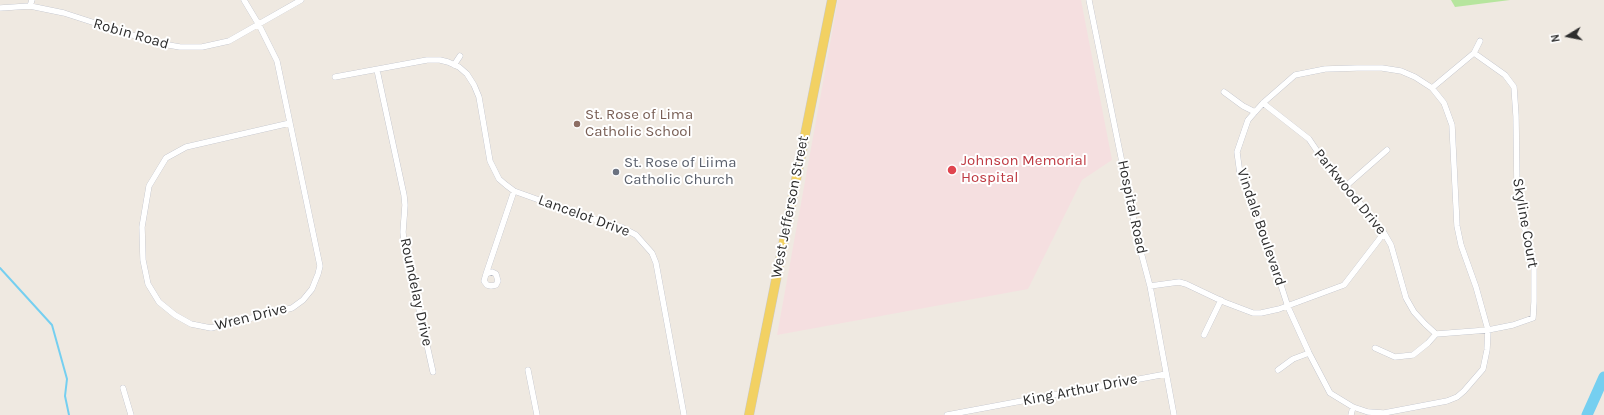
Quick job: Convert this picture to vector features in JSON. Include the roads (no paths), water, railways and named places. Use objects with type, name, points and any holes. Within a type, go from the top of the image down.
[{"type":"main road","name":"West Jefferson Street","points":[[749,415],[832,0]]},
{"type":"street","name":"Wren Drive","points":[[244,0],[259,25],[277,61],[320,266],[312,289],[303,300],[292,308],[211,328],[191,324],[175,315],[159,302],[148,284],[143,260],[142,227],[149,186],[166,158],[186,147],[290,123]]},
{"type":"street","name":"Robin Road","points":[[0,8],[31,3],[157,43],[180,47],[202,46],[229,41],[301,0]]},
{"type":"street","name":"Hospital Road","points":[[1089,0],[1137,233],[1150,286],[1174,415]]},
{"type":"street","points":[[1351,415],[1353,408],[1368,412],[1384,413],[1447,401],[1457,397],[1464,391],[1483,369],[1487,350],[1488,330],[1476,287],[1461,246],[1457,226],[1452,125],[1444,103],[1432,88],[1474,53],[1480,41]]},
{"type":"street","name":"Skyline Court","points":[[1474,53],[1505,75],[1514,87],[1517,189],[1524,226],[1534,262],[1533,318],[1513,325],[1488,330]]},
{"type":"street","points":[[454,65],[460,56]]},
{"type":"street","name":"Lancelot Drive","points":[[335,77],[427,60],[440,60],[454,65],[467,74],[479,97],[490,161],[499,179],[514,192],[621,227],[636,235],[652,253],[658,273],[684,415]]},
{"type":"street","name":"Vindale Boulevard","points":[[1353,408],[1330,393],[1309,353],[1288,307],[1269,248],[1240,174],[1237,152],[1248,120],[1264,103],[1295,75],[1324,69],[1382,68],[1401,71],[1432,88]]},
{"type":"street","name":"Roundelay Drive","points":[[377,70],[406,205],[403,232],[404,242],[433,372]]},
{"type":"street","points":[[1224,92],[1243,106],[1255,112]]},
{"type":"street","name":"Parkwood Drive","points":[[1264,103],[1309,139],[1334,176],[1346,186],[1384,233],[1391,245],[1406,298],[1414,312],[1436,334]]},
{"type":"street","points":[[1346,186],[1387,150]]},
{"type":"street","points":[[486,274],[514,192]]},
{"type":"street","points":[[1150,286],[1179,282],[1253,312],[1261,313],[1288,307],[1344,285],[1384,233]]},
{"type":"street","points":[[1204,335],[1221,300]]},
{"type":"street","points":[[1375,348],[1394,357],[1414,355],[1436,334],[1488,330]]},
{"type":"street","points":[[1278,370],[1292,359],[1309,353]]},
{"type":"street","points":[[528,370],[537,415]]},
{"type":"street","name":"King Arthur Drive","points":[[947,415],[1166,374]]},
{"type":"street","points":[[123,388],[131,415]]},
{"type":"waterway","points":[[0,268],[52,325],[67,379],[65,396],[69,415]]},
{"type":"waterway","points":[[1587,415],[1604,377]]},
{"type":"place","name":"St. Rose of Lima Catholic School","points":[[577,124]]},
{"type":"place","name":"Johnson Memorial Hospital","points":[[952,170]]},
{"type":"place","name":"St. Rose of Liima Catholic Church","points":[[616,172]]}]
